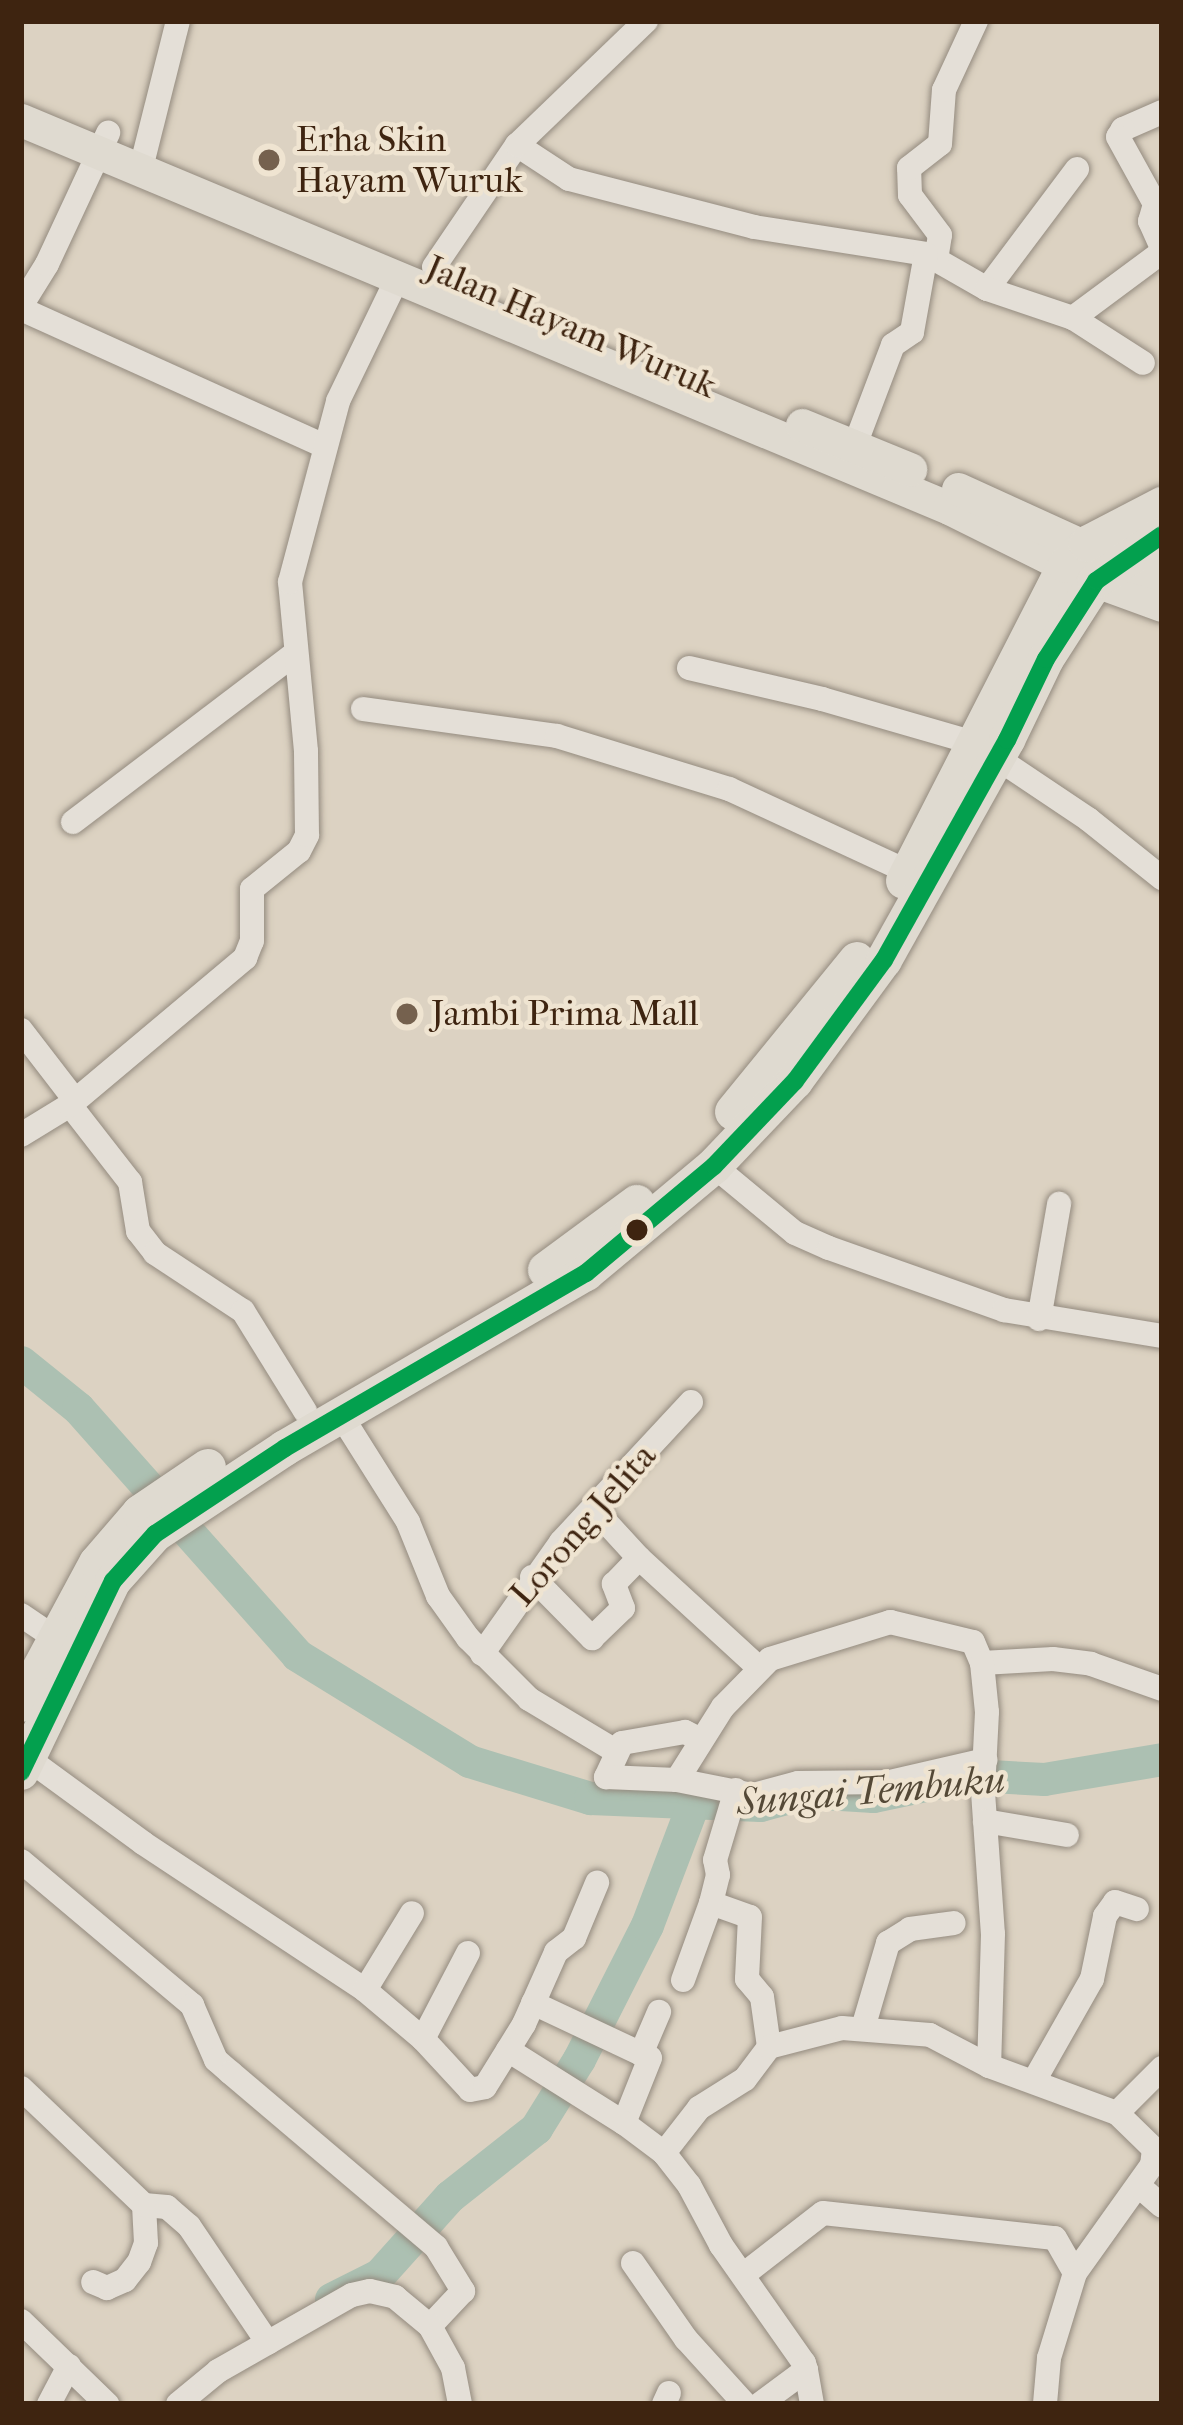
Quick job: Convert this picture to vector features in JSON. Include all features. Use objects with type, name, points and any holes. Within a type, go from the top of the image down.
[{"type":"highway","points":[[188,1494],[342,1417],[579,1263],[714,1166],[860,957],[1092,563],[1162,505]]},
{"type":"highway","points":[[1092,563],[1162,535]]},
{"type":"highway","points":[[24,1765],[34,1696],[54,1637],[97,1563],[305,1411],[579,1263],[784,1072],[884,959],[984,750]]},
{"type":"highway","points":[[34,1696],[148,1524]]},
{"type":"main road","name":"Jalan Hayam Wuruk","points":[[21,97],[104,144],[398,277],[949,508],[1092,563]]},
{"type":"main road","name":"Jalan Hayam Wuruk","points":[[21,120],[104,144]]},
{"type":"main road","name":"Jalan Hayam Wuruk","points":[[144,162],[434,267],[605,345],[855,445],[1092,563]]},
{"type":"main road","points":[[1092,563],[1162,574]]},
{"type":"main road","points":[[1092,563],[1162,604]]},
{"type":"street","points":[[144,162],[178,21]]},
{"type":"street","points":[[434,267],[518,146],[646,21]]},
{"type":"street","points":[[855,445],[893,345],[912,332],[940,235],[913,202],[909,168],[940,144],[944,90],[976,21]]},
{"type":"street","points":[[1073,319],[1162,250],[1150,221],[1155,204],[1118,137],[1123,129],[1162,112]]},
{"type":"street","points":[[104,144],[21,308],[325,446]]},
{"type":"street","points":[[518,146],[569,179],[655,204],[754,227],[931,257],[987,289],[1073,319],[1143,363]]},
{"type":"street","points":[[987,289],[1077,170]]},
{"type":"street","points":[[21,1135],[72,1102],[245,958],[251,941],[252,889],[299,850],[307,835],[306,751],[290,582],[325,446],[352,368],[398,277]]},
{"type":"street","points":[[73,822],[294,654]]},
{"type":"street","points":[[689,668],[984,750],[1088,819],[1162,878]]},
{"type":"street","points":[[363,709],[556,736],[729,789],[909,872]]},
{"type":"street","points":[[21,1030],[130,1182],[138,1231],[155,1253],[243,1311],[305,1411]]},
{"type":"street","points":[[714,1166],[795,1233],[1040,1318],[1162,1336]]},
{"type":"street","points":[[1040,1318],[1059,1204]]},
{"type":"street","name":"Lorong Jelita","points":[[475,1646],[692,1402]]},
{"type":"street","points":[[342,1417],[408,1522],[438,1596],[475,1646],[529,1699],[614,1750]]},
{"type":"street","points":[[593,1508],[639,1558],[758,1667]]},
{"type":"street","points":[[532,1577],[592,1638],[622,1608],[614,1584],[639,1558]]},
{"type":"street","points":[[21,1616],[54,1637]]},
{"type":"street","points":[[677,1780],[701,1740],[758,1667],[890,1622],[973,1642],[982,1663],[993,1934],[989,2066]]},
{"type":"street","points":[[982,1663],[1090,1664],[1162,1689]]},
{"type":"street","points":[[701,1740],[685,1732],[622,1743],[614,1750],[606,1777],[677,1780],[732,1799],[813,1782],[984,1774]]},
{"type":"street","points":[[24,1765],[365,1990],[475,2092],[485,2087],[508,2050],[556,1952],[574,1938],[597,1883]]},
{"type":"street","points":[[683,1980],[711,1904],[732,1799]]},
{"type":"street","points":[[985,1821],[1067,1835]]},
{"type":"street","points":[[21,1862],[174,1987],[197,2011],[216,2060],[436,2247],[463,2291],[430,2326]]},
{"type":"street","points":[[1034,2081],[1092,1979],[1105,1916],[1122,1900],[1137,1909]]},
{"type":"street","points":[[711,1904],[750,1917],[747,1979],[762,1997],[769,2047]]},
{"type":"street","points":[[365,1990],[412,1913]]},
{"type":"street","points":[[863,2028],[888,1943],[910,1929],[954,1923]]},
{"type":"street","points":[[423,2039],[469,1953]]},
{"type":"street","points":[[533,2003],[651,2062],[624,2123]]},
{"type":"street","points":[[641,2054],[658,2012]]},
{"type":"street","points":[[664,2153],[699,2108],[745,2079],[769,2047],[863,2028],[930,2035],[989,2066],[1117,2113],[1154,2149],[1152,2165],[1075,2272],[1049,2357],[1045,2404]]},
{"type":"street","points":[[508,2050],[664,2153],[743,2276],[782,2326],[806,2370],[812,2404]]},
{"type":"street","points":[[1117,2113],[1162,2068]]},
{"type":"street","points":[[21,2088],[144,2205],[166,2206],[189,2226],[263,2336]]},
{"type":"street","points":[[1139,2186],[1162,2206]]},
{"type":"street","points":[[93,2282],[107,2288],[125,2280],[139,2262],[146,2242],[144,2205]]},
{"type":"street","points":[[743,2276],[809,2220],[838,2212],[1055,2237],[1075,2272]]},
{"type":"street","points":[[634,2263],[686,2339],[746,2404]]},
{"type":"street","points":[[178,2404],[263,2336],[362,2292],[395,2297],[430,2326],[453,2368],[460,2404]]},
{"type":"street","points":[[21,2321],[107,2404]]},
{"type":"street","points":[[49,2404],[68,2366]]},
{"type":"street","points":[[760,2404],[806,2370]]},
{"type":"waterway","name":"Sungai Tembuku","points":[[21,1362],[78,1408],[297,1655],[469,1761],[590,1798],[760,1805],[808,1792],[873,1796],[972,1775],[1044,1779],[1162,1759]]},
{"type":"waterway","points":[[331,2299],[379,2275],[450,2196],[536,2128],[579,2059],[647,1925],[694,1801]]},
{"type":"transit line","points":[[21,1772],[113,1581],[155,1534],[285,1448],[586,1273],[714,1166],[795,1081],[884,960],[1007,740],[1046,659],[1096,581],[1162,535]]},
{"type":"place","name":"Erha Skin Hayam Wuruk","points":[[269,160]]},
{"type":"place","name":"Jambi Prima Mall","points":[[407,1014]]}]
